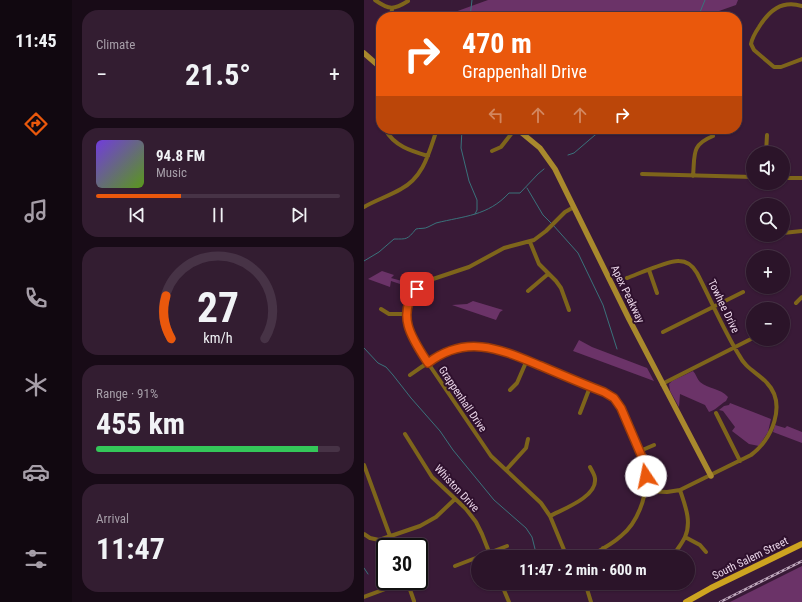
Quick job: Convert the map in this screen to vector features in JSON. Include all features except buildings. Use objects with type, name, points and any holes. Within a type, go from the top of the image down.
[{"type":"main road","points":[[364,54],[376,64]]},
{"type":"main road","name":"Apex Peakway","points":[[524,134],[545,154],[555,169],[662,384],[711,476]]},
{"type":"main road","name":"South Salem Street","points":[[686,602],[737,575],[802,544]]},
{"type":"street","points":[[375,0],[392,9],[399,7],[408,1]]},
{"type":"street","points":[[802,6],[789,3],[779,5],[771,10],[752,38],[751,44],[754,50],[774,67],[781,67],[802,59]]},
{"type":"street","points":[[389,134],[401,146],[410,151],[428,156]]},
{"type":"street","points":[[364,206],[402,189],[410,183],[421,171],[435,134]]},
{"type":"street","points":[[492,151],[501,147],[513,134]]},
{"type":"street","points":[[766,146],[767,135]]},
{"type":"street","points":[[693,176],[695,153],[698,146],[703,140],[713,136]]},
{"type":"street","points":[[642,174],[746,177]]},
{"type":"street","points":[[790,178],[802,178]]},
{"type":"street","name":"Grappenhall Drive","points":[[564,550],[550,516],[538,499],[506,470],[486,449],[428,363],[411,334],[408,326],[407,314],[415,291],[427,281],[469,267],[504,248],[530,242],[538,237],[565,212],[574,207]]},
{"type":"street","points":[[790,232],[802,231]]},
{"type":"street","points":[[530,242],[537,261],[561,288],[569,310]]},
{"type":"street","name":"Towhee Drive","points":[[627,278],[675,261],[689,264],[697,273],[734,348],[750,370],[764,380],[771,388],[776,402],[776,414],[772,426],[765,442],[756,452],[711,476],[680,490],[668,492],[646,491]]},
{"type":"street","points":[[649,270],[657,293]]},
{"type":"street","points":[[528,291],[548,274]]},
{"type":"street","points":[[663,332],[743,292]]},
{"type":"street","points":[[796,303],[802,297]]},
{"type":"street","points":[[381,309],[389,314],[407,314]]},
{"type":"street","points":[[662,384],[746,342]]},
{"type":"street","points":[[410,375],[439,356],[452,350],[477,346],[501,350],[527,360],[610,395],[619,403],[645,466],[646,491],[640,511],[631,526],[620,537],[600,550]]},
{"type":"street","points":[[510,390],[517,383],[527,360]]},
{"type":"street","points":[[580,413],[590,386]]},
{"type":"street","points":[[716,413],[740,461]]},
{"type":"street","name":"Whiston Drive","points":[[405,434],[429,472],[466,509],[476,522],[488,550]]},
{"type":"street","points":[[506,470],[526,448],[528,439]]},
{"type":"street","points":[[640,451],[654,445]]},
{"type":"street","points":[[364,465],[390,537]]},
{"type":"street","points":[[550,516],[583,499],[593,490],[595,477],[590,467]]},
{"type":"street","points":[[677,550],[685,537],[688,527],[688,516],[680,490]]},
{"type":"street","points":[[364,534],[375,539],[390,537],[433,520],[455,499]]},
{"type":"street","points":[[685,537],[700,545],[706,552]]},
{"type":"street","points":[[499,550],[507,546]]},
{"type":"street","points":[[455,566],[471,561]]},
{"type":"street","points":[[364,597],[383,590]]},
{"type":"street","points":[[410,590],[414,601]]},
{"type":"street","points":[[504,590],[509,602]]},
{"type":"street","points":[[587,590],[591,602]]},
{"type":"shaded area","points":[[488,0],[738,0],[736,5],[716,12],[455,12]]},
{"type":"shaded area","points":[[382,271],[394,275],[391,278],[417,285],[411,293],[405,290],[406,286],[391,281],[390,287],[368,279]]},
{"type":"shaded area","points":[[473,301],[503,310],[500,312],[496,320],[452,305],[467,304]]},
{"type":"shaded area","points":[[579,340],[592,347],[647,368],[654,381],[573,351]]},
{"type":"shaded area","points":[[693,371],[700,382],[725,394],[728,397],[726,401],[709,412],[705,405],[680,394],[679,407],[670,391],[669,384],[672,381]]},
{"type":"shaded area","points":[[730,403],[771,419],[768,432],[759,446],[749,444],[732,431],[735,427],[723,411],[719,410]]},
{"type":"shaded area","points":[[775,425],[785,428],[787,426],[802,432],[802,443],[773,432]]},
{"type":"shaded area","points":[[802,566],[802,602],[730,602]]},
{"type":"waterway","points":[[471,12],[472,0]]},
{"type":"waterway","points":[[700,12],[705,0]]},
{"type":"waterway","points":[[462,134],[461,148],[469,181],[477,200],[477,210],[475,214]]},
{"type":"waterway","points":[[568,155],[574,153],[597,134]]},
{"type":"waterway","points":[[364,261],[379,252],[394,239],[406,238],[416,229],[429,227],[436,223],[484,211],[501,201],[509,193],[520,193],[544,169]]},
{"type":"waterway","points":[[527,188],[543,215],[551,223]]},
{"type":"waterway","points":[[553,225],[578,253],[603,305],[617,349]]},
{"type":"waterway","points":[[364,348],[378,363],[386,367],[393,375],[440,431],[453,450],[494,500],[526,528],[532,537],[535,550]]},
{"type":"waterway","points":[[364,568],[368,574]]},
{"type":"railway","points":[[720,602],[802,561]]},
{"type":"route","points":[[417,289],[409,304],[407,322],[413,339],[428,363],[452,350],[465,347],[488,347],[512,354],[610,395],[619,403],[642,457],[646,476]]}]
